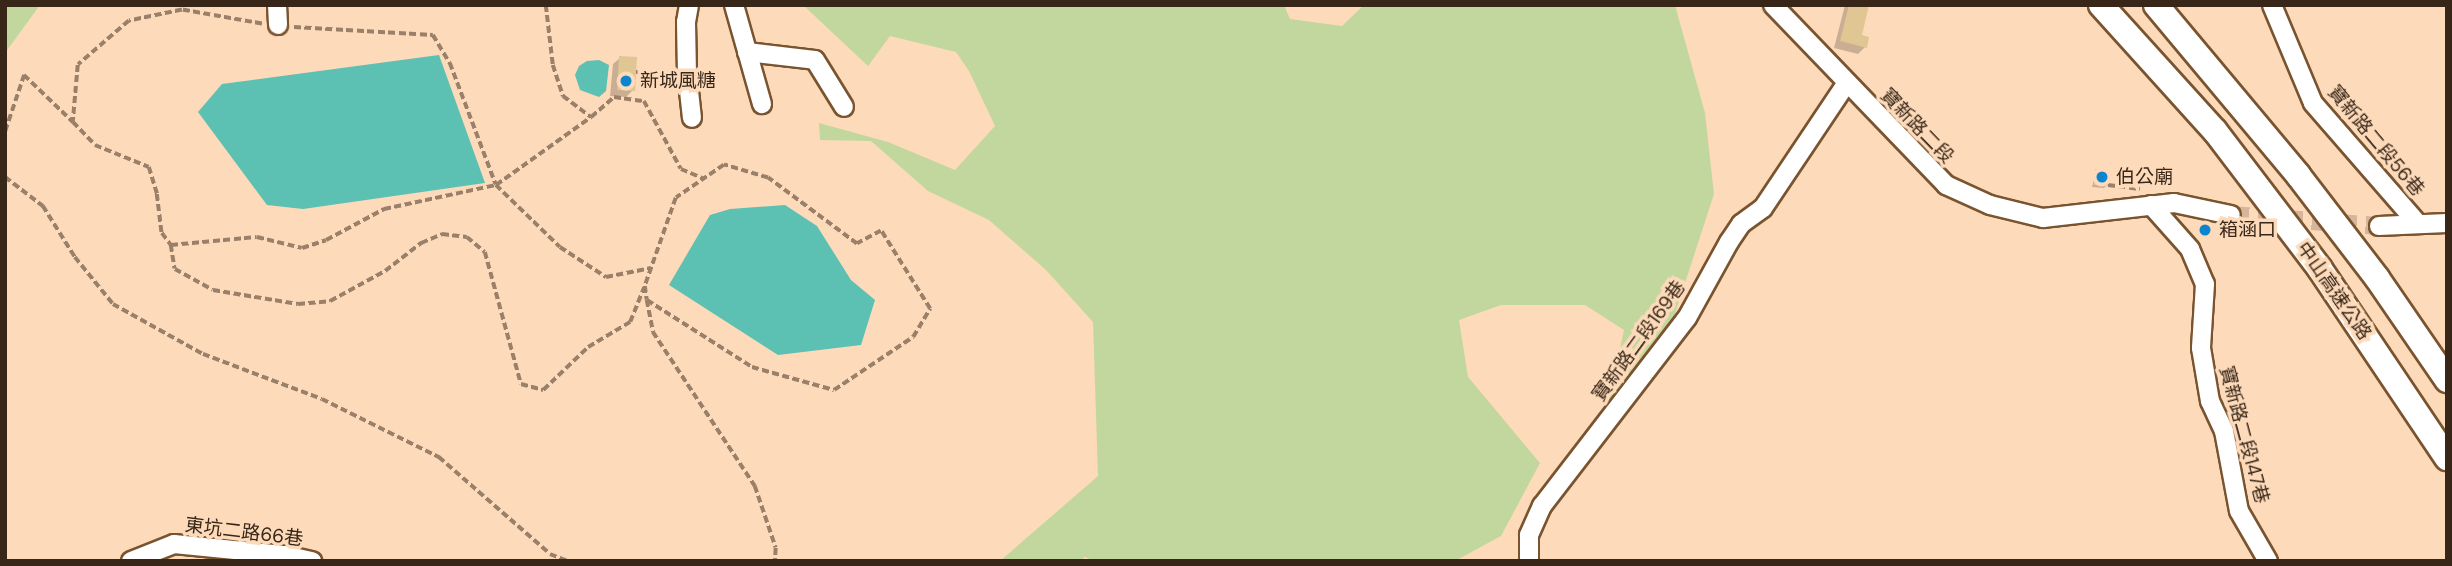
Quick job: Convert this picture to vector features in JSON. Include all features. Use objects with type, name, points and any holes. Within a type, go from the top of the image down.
[{"type":"highway","name":"中山高速公路","points":[[2101,5],[2215,131],[2320,269],[2447,458]]},
{"type":"highway","name":"中山高速公路","points":[[2156,5],[2330,216],[2377,278],[2447,380]]},
{"type":"street","points":[[277,5],[278,26]]},
{"type":"street","points":[[689,5],[686,22],[687,74],[692,118]]},
{"type":"street","points":[[734,5],[762,104]]},
{"type":"street","name":"寶新路二段","points":[[1773,5],[1945,185],[1990,205],[2043,218],[2174,203],[2231,215]]},
{"type":"street","name":"寶新路二段56巷","points":[[2272,5],[2313,103],[2417,224]]},
{"type":"street","points":[[747,52],[815,60],[844,107]]},
{"type":"street","name":"寶新路二段169巷","points":[[1529,561],[1529,535],[1542,506],[1687,318],[1741,224],[1763,208],[1846,84]]},
{"type":"street","name":"寶新路二段147巷","points":[[2151,205],[2190,249],[2205,284],[2201,348],[2210,401],[2224,431],[2239,511],[2268,561]]},
{"type":"street","points":[[2379,226],[2447,223]]},
{"type":"street","name":"東坑二路66巷","points":[[131,561],[174,544],[285,555],[312,561]]},
{"type":"path","points":[[546,5],[554,65],[563,96],[592,117]]},
{"type":"path","points":[[73,122],[78,65],[129,21],[182,10],[240,23],[433,35],[450,63],[496,185],[560,247],[606,277],[651,268]]},
{"type":"path","points":[[636,72],[687,74]]},
{"type":"path","points":[[5,131],[24,75],[95,145],[149,167],[157,194],[162,233],[171,245],[175,269],[213,290],[298,304],[330,301],[385,271],[421,243],[442,234],[467,237],[485,252],[521,384],[543,390],[588,347],[630,323],[676,198],[724,165],[768,178],[857,244],[881,230],[930,309],[913,337],[834,390],[752,368],[647,300]]},
{"type":"path","points":[[171,245],[257,237],[302,248],[326,240],[384,209],[496,185],[592,117],[614,97],[644,101],[681,169],[704,179]]},
{"type":"path","points":[[5,177],[43,206],[75,257],[113,304],[203,354],[322,400],[439,457],[551,554],[567,561]]},
{"type":"path","points":[[645,286],[653,331],[755,486],[776,548],[775,561]]},
{"type":"green space","points":[[5,5],[40,5],[5,53]]},
{"type":"green space","points":[[803,5],[1284,5],[1290,19],[1342,26],[1364,5],[1675,5],[1705,113],[1714,194],[1669,332],[1604,422],[1624,330],[1585,305],[1501,305],[1459,320],[1468,377],[1540,463],[1501,536],[1455,561],[1094,561],[1085,557],[1080,561],[1000,561],[1098,476],[1093,322],[1046,270],[989,220],[928,191],[871,141],[820,140],[819,123],[888,142],[955,170],[995,126],[969,71],[956,52],[890,36],[868,66]]},
{"type":"water","points":[[439,55],[485,183],[303,209],[267,205],[198,112],[222,84]]},
{"type":"water","points":[[599,60],[609,65],[606,91],[599,97],[580,90],[575,75],[579,66],[587,61]]},
{"type":"water","points":[[785,205],[817,226],[851,280],[875,300],[861,345],[778,355],[669,285],[710,215],[730,209]]},
{"type":"building","points":[[1849,5],[1869,5],[1862,35],[1869,37],[1867,48],[1840,41]]},
{"type":"building","name":"新城風糖","points":[[619,56],[637,57],[635,91],[617,90]]},
{"type":"building","name":"伯公廟","points":[[2095,169],[2109,170],[2108,186],[2094,185]]},
{"type":"tunnel","points":[[2231,215],[2379,226]]},
{"type":"place","name":"新城風糖","points":[[626,81]]},
{"type":"place","name":"伯公廟","points":[[2102,177]]},
{"type":"place","name":"箱涵口","points":[[2205,230]]}]
